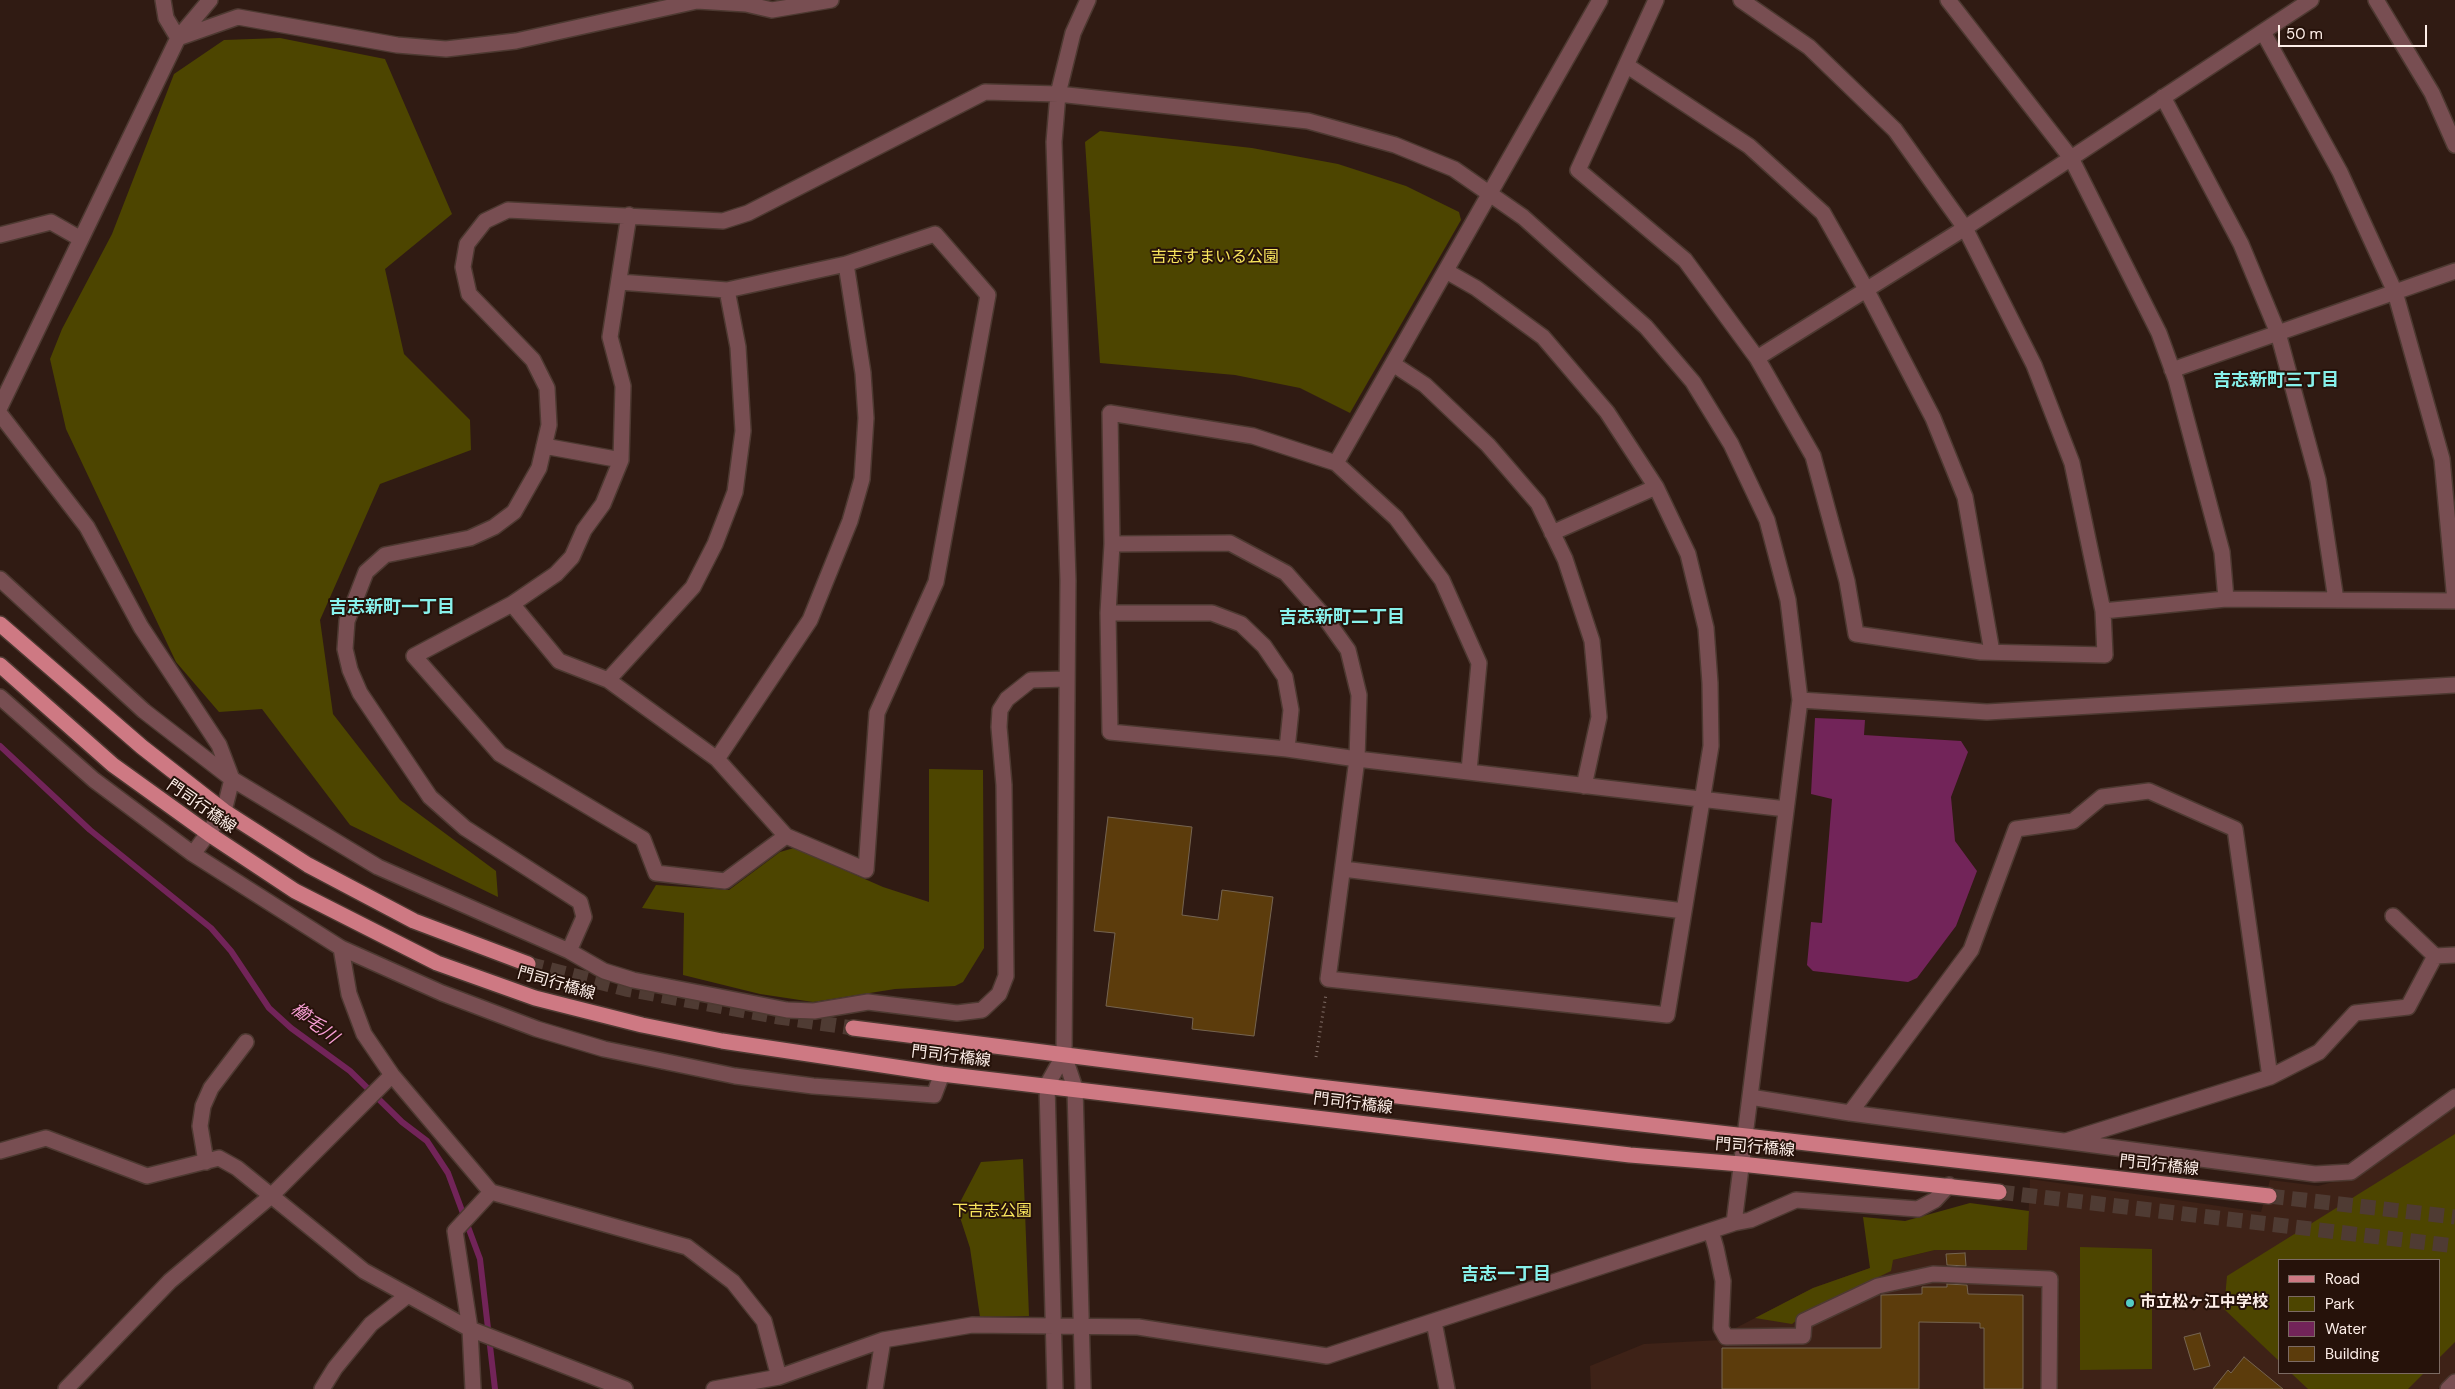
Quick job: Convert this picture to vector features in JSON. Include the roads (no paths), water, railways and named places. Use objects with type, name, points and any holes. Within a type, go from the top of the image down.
[{"type":"main road","name":"門司行橋線","points":[[0,624],[142,747],[224,811],[308,865],[414,921],[528,964]]},
{"type":"main road","name":"門司行橋線","points":[[0,666],[113,765],[209,834],[295,891],[437,963],[535,998],[642,1025],[722,1041],[942,1074],[1075,1088],[1630,1155],[1740,1164],[1949,1185],[1999,1192]]},
{"type":"main road","name":"門司行橋線","points":[[853,1028],[1744,1136],[2269,1196]]},
{"type":"street","points":[[163,0],[166,18],[178,38]]},
{"type":"street","points":[[0,407],[178,38],[210,0]]},
{"type":"street","points":[[178,38],[238,17],[397,45],[446,49],[516,41],[697,1],[746,4],[772,10],[830,0]]},
{"type":"street","points":[[1083,1389],[1075,1088],[1064,1055],[1068,580],[1054,142],[1058,94],[1073,33],[1088,0]]},
{"type":"street","points":[[1336,463],[1600,0]]},
{"type":"street","points":[[1656,0],[1578,170],[1684,260],[1757,358],[1813,456],[1847,581],[1856,634],[1992,652],[2105,655],[2103,611],[2072,463],[2034,365],[1965,228],[1895,130],[1809,47],[1742,0]]},
{"type":"street","points":[[1948,0],[2071,158],[2159,333],[2172,370],[2222,552],[2226,599]]},
{"type":"street","points":[[1757,358],[1965,228],[2311,0]]},
{"type":"street","points":[[2376,0],[2432,93],[2455,145]]},
{"type":"street","points":[[2103,611],[2226,599],[2455,601],[2442,459],[2395,292],[2340,172],[2263,32]]},
{"type":"street","points":[[1626,66],[1750,146],[1822,213],[1866,290],[1933,418],[1965,497],[1992,652]]},
{"type":"street","points":[[569,951],[584,917],[580,902],[465,828],[430,797],[360,693],[350,670],[345,649],[347,621],[366,572],[386,555],[470,538],[494,527],[514,512],[539,468],[549,425],[547,388],[534,360],[469,294],[463,267],[467,244],[485,221],[508,210],[723,221],[748,213],[985,92],[1058,94],[1308,121],[1395,145],[1454,169],[1523,217],[1646,326],[1698,390],[1731,444],[1766,520],[1788,600],[1800,700],[1734,1223]]},
{"type":"street","points":[[2163,97],[2242,244],[2278,333],[2318,480],[2336,600]]},
{"type":"street","points":[[629,215],[610,337],[623,386],[621,460],[603,504],[584,530],[572,557],[556,574],[512,604],[414,656],[500,754],[643,838],[656,874],[725,881],[786,836]]},
{"type":"street","points":[[0,236],[50,222],[81,239]]},
{"type":"street","points":[[512,604],[559,661],[608,680],[717,759],[786,836],[866,870],[877,713],[936,582],[988,296],[935,234],[846,264],[727,290],[619,282]]},
{"type":"street","points":[[717,759],[810,620],[850,520],[862,479],[866,418],[863,373],[846,264]]},
{"type":"street","points":[[2172,370],[2455,271]]},
{"type":"street","points":[[1112,544],[1230,543],[1286,573],[1323,616],[1348,650],[1359,695],[1357,759],[1328,979],[1667,1015],[1711,746],[1710,683],[1706,628],[1688,554],[1656,487],[1607,412],[1543,337],[1476,288],[1446,272]]},
{"type":"street","points":[[608,680],[693,587],[715,544],[735,492],[743,431],[738,348],[727,290]]},
{"type":"street","points":[[1393,364],[1425,385],[1488,445],[1538,503],[1565,559],[1592,641],[1599,717],[1584,786]]},
{"type":"street","points":[[1469,771],[1479,663],[1442,580],[1396,518],[1336,463],[1253,436],[1110,413],[1112,544],[1108,613],[1110,732],[1287,749],[1357,759],[1786,809]]},
{"type":"street","points":[[0,414],[87,527],[142,627],[218,745],[232,779],[224,811],[193,854]]},
{"type":"street","points":[[544,446],[621,460]]},
{"type":"street","points":[[1552,533],[1656,487]]},
{"type":"street","points":[[0,579],[144,711],[232,779],[378,867],[569,951],[604,971],[633,980],[787,1010],[814,1011],[868,1002],[957,1013],[982,1010],[999,994],[1006,976],[1004,785],[999,727],[1000,710],[1007,699],[1031,680],[1066,679]]},
{"type":"street","points":[[1108,613],[1212,613],[1241,624],[1264,646],[1284,677],[1291,710],[1287,749]]},
{"type":"street","points":[[1800,700],[1987,712],[2455,685]]},
{"type":"street","points":[[0,697],[94,780],[193,854],[341,948],[442,993],[511,1019],[604,1049],[735,1076],[813,1086],[934,1095],[942,1074]]},
{"type":"street","points":[[1850,1113],[1971,950],[2016,829],[2073,821],[2102,797],[2149,791],[2236,829],[2270,1078]]},
{"type":"street","points":[[1343,869],[1684,911]]},
{"type":"street","points":[[2394,916],[2435,956],[2455,955]]},
{"type":"street","points":[[341,948],[350,994],[364,1034],[392,1075],[491,1192],[687,1247],[734,1282],[764,1321],[779,1377]]},
{"type":"street","points":[[2066,1141],[2270,1078],[2319,1052],[2355,1013],[2408,1007],[2435,956]]},
{"type":"street","points":[[206,1162],[200,1126],[203,1106],[211,1088],[246,1042]]},
{"type":"street","points":[[1055,1389],[1047,1085],[1064,1055]]},
{"type":"street","points":[[66,1389],[170,1281],[271,1196],[392,1075]]},
{"type":"street","points":[[1750,1097],[1850,1113],[2315,1174],[2351,1172],[2455,1097]]},
{"type":"street","points":[[0,1151],[46,1138],[147,1176],[219,1158],[237,1168],[364,1271],[470,1329],[624,1389]]},
{"type":"street","points":[[714,1389],[779,1377],[883,1340],[972,1325],[1053,1325],[1081,1328],[1138,1327],[1327,1356],[1734,1223],[1750,1220],[1796,1200],[1918,1209],[1935,1200],[1949,1185]]},
{"type":"street","points":[[473,1389],[470,1329],[455,1231],[491,1192]]},
{"type":"street","points":[[1710,1231],[1716,1248],[1723,1281],[1721,1328],[1726,1337],[1803,1336],[1804,1321],[1878,1286],[1933,1274],[2050,1279],[2049,1389]]},
{"type":"street","points":[[322,1389],[335,1368],[371,1324],[408,1295]]},
{"type":"street","points":[[1434,1322],[1447,1389]]},
{"type":"street","points":[[875,1389],[883,1340]]},
{"type":"street","points":[[2448,1389],[2455,1382]]},
{"type":"water","points":[[1815,718],[1865,720],[1864,735],[1961,741],[1968,752],[1951,797],[1955,841],[1977,871],[1956,926],[1917,978],[1908,982],[1813,971],[1807,965],[1811,922],[1822,923],[1832,799],[1811,794]]},
{"type":"waterway","name":"櫛毛川","points":[[0,746],[90,830],[211,928],[231,951],[269,1008],[291,1028],[350,1071],[402,1122],[427,1141],[448,1173],[480,1259],[495,1389]]},
{"type":"tunnel","points":[[528,964],[626,989],[779,1017],[853,1028]]},
{"type":"tunnel","points":[[1999,1192],[2455,1246]]},
{"type":"tunnel","points":[[2269,1196],[2455,1217]]},
{"type":"place","name":"市立松ヶ江中学校","points":[[2130,1303]]},
{"type":"district","name":"吉志新町三丁目","points":[[2276,381]]},
{"type":"district","name":"吉志新町一丁目","points":[[392,608]]},
{"type":"district","name":"吉志新町二丁目","points":[[1342,618]]},
{"type":"district","name":"吉志一丁目","points":[[1506,1275]]},
{"type":"park label","name":"吉志すまいる公園","points":[[1215,258]]},
{"type":"park label","name":"下吉志公園","points":[[992,1212]]}]
